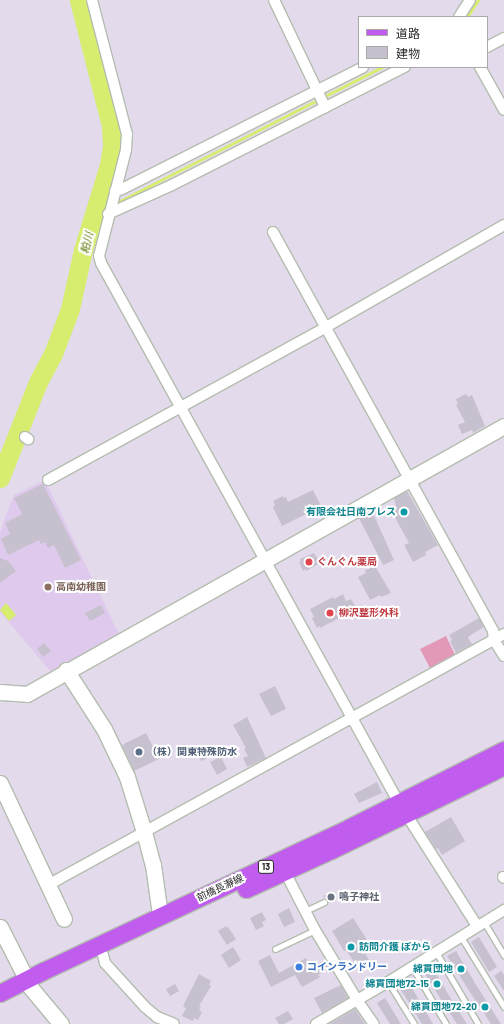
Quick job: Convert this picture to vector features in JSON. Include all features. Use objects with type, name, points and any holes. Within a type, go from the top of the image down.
[{"type":"main road","name":"前橋長瀞線","points":[[0,993],[29,984],[103,955],[285,872],[403,809],[504,750]]},
{"type":"main road","name":"前橋長瀞線","points":[[0,1006],[29,984],[160,915],[504,766]]},
{"type":"street","points":[[92,0],[126,134],[126,150],[99,256],[403,809],[481,924]]},
{"type":"street","points":[[274,0],[321,99]]},
{"type":"street","points":[[460,16],[470,0]]},
{"type":"street","points":[[488,46],[504,38]]},
{"type":"street","points":[[110,208],[172,185],[321,99],[361,68]]},
{"type":"street","points":[[115,191],[321,99],[402,68]]},
{"type":"street","points":[[481,68],[504,110]]},
{"type":"street","points":[[48,480],[326,327],[504,225]]},
{"type":"street","points":[[273,232],[493,631],[494,640],[504,656]]},
{"type":"street","points":[[0,692],[27,694],[66,670],[504,426]]},
{"type":"street","points":[[48,885],[504,634]]},
{"type":"street","points":[[66,670],[89,704],[115,750],[127,777],[153,866],[160,915]]},
{"type":"street","points":[[0,783],[64,919]]},
{"type":"street","points":[[285,872],[314,930],[357,1000],[374,1024]]},
{"type":"street","points":[[316,1024],[388,982],[504,910]]},
{"type":"street","points":[[0,927],[29,984],[61,1024]]},
{"type":"street","points":[[103,955],[104,963],[145,1007],[157,1017],[174,1024]]},
{"type":"lane","points":[[305,911],[324,902]]},
{"type":"lane","points":[[481,924],[504,954]]},
{"type":"lane","points":[[275,949],[314,930]]},
{"type":"lane","points":[[461,937],[504,1007]]},
{"type":"lane","points":[[436,952],[478,1024]]},
{"type":"lane","points":[[412,967],[446,1024]]},
{"type":"lane","points":[[388,982],[414,1024]]},
{"type":"shaded area","name":"高南幼稚園","points":[[45,480],[119,634],[51,672],[0,612],[0,534],[4,520],[14,495]]},
{"type":"shaded area","points":[[6,603],[16,615],[9,621],[0,610]]},
{"type":"shaded area","points":[[446,636],[455,655],[430,668],[420,649]]},
{"type":"building","points":[[466,394],[468,397],[472,395],[485,426],[473,433],[472,430],[462,434],[458,425],[465,422],[456,405],[458,404],[456,399]]},
{"type":"building","points":[[43,484],[81,560],[65,568],[54,545],[48,548],[45,542],[41,544],[39,540],[8,555],[1,539],[10,534],[5,523],[22,514],[14,498]]},
{"type":"building","points":[[313,490],[321,506],[309,515],[308,513],[282,526],[273,507],[275,505],[273,501],[283,496],[284,498],[286,497],[288,502]]},
{"type":"building","points":[[407,491],[438,545],[425,552],[426,555],[413,562],[404,545],[409,543],[391,510],[396,507],[394,498]]},
{"type":"building","points":[[372,511],[394,560],[383,565],[359,518]]},
{"type":"building","name":"ぐんぐん薬局","points":[[314,553],[320,563],[306,571],[305,569],[303,571],[299,562],[301,561],[300,559]]},
{"type":"building","points":[[0,558],[8,561],[16,571],[0,583]]},
{"type":"building","points":[[375,566],[391,593],[381,597],[380,595],[370,600],[358,577],[366,573],[365,570]]},
{"type":"building","name":"柳沢整形外科","points":[[343,594],[346,601],[351,599],[357,609],[320,628],[320,626],[317,628],[312,618],[314,617],[310,609],[333,597],[334,599]]},
{"type":"building","points":[[101,605],[105,613],[90,621],[85,613]]},
{"type":"building","points":[[479,618],[484,627],[469,636],[468,638],[472,644],[456,653],[450,641],[452,640],[449,635]]},
{"type":"building","points":[[44,643],[51,651],[43,657],[37,649]]},
{"type":"building","points":[[275,686],[286,709],[271,716],[259,694]]},
{"type":"building","points":[[247,717],[266,758],[247,767],[243,758],[248,756],[244,749],[246,748],[233,725]]},
{"type":"building","name":"（株）関東特殊防水","points":[[146,733],[159,759],[134,771],[122,745]]},
{"type":"building","points":[[204,750],[208,758],[201,761],[197,753]]},
{"type":"building","points":[[221,757],[227,769],[217,775],[210,762]]},
{"type":"building","points":[[377,782],[382,793],[359,803],[354,794]]},
{"type":"building","points":[[451,817],[465,841],[442,855],[438,848],[436,849],[425,832]]},
{"type":"building","points":[[330,893],[334,901],[328,903],[323,896]]},
{"type":"building","points":[[289,908],[295,922],[284,927],[278,914]]},
{"type":"building","points":[[262,912],[266,920],[262,922],[264,926],[256,930],[250,918]]},
{"type":"building","name":"訪問介護 ぽから","points":[[353,918],[367,940],[360,945],[369,960],[359,969],[346,950],[344,951],[332,931]]},
{"type":"building","points":[[226,926],[236,939],[227,945],[218,931]]},
{"type":"building","name":"綿貫団地","points":[[479,937],[497,967],[489,972],[471,942]]},
{"type":"building","points":[[233,947],[241,960],[229,968],[221,955]]},
{"type":"building","points":[[456,951],[501,1024],[491,1024],[447,956]]},
{"type":"building","points":[[270,955],[279,973],[306,958],[312,967],[324,960],[329,969],[318,975],[320,977],[302,987],[295,975],[271,987],[258,961]]},
{"type":"building","points":[[432,966],[467,1024],[457,1024],[423,971]]},
{"type":"building","points":[[501,971],[504,975],[504,991],[494,976]]},
{"type":"building","points":[[199,974],[211,981],[209,985],[211,986],[199,1006],[201,1007],[199,1010],[202,1012],[198,1020],[194,1018],[193,1021],[182,1016],[186,1008],[183,1006]]},
{"type":"building","name":"綿貫団地","points":[[409,983],[433,1024],[422,1024],[400,988]]},
{"type":"building","points":[[175,984],[179,991],[170,996],[166,989]]},
{"type":"building","points":[[341,985],[348,998],[322,1013],[314,998]]},
{"type":"building","points":[[385,998],[401,1024],[390,1024],[377,1003]]},
{"type":"building","points":[[355,1009],[365,1024],[329,1024]]},
{"type":"building","points":[[288,1011],[293,1019],[284,1024],[279,1024],[275,1018]]},
{"type":"waterway","name":"粕川","points":[[0,478],[38,382],[53,354],[70,309],[83,250],[109,165],[112,146],[111,126],[79,0]]},
{"type":"waterway","points":[[468,16],[478,0]]},
{"type":"waterway","points":[[116,203],[380,68]]},
{"type":"waterway","points":[[95,213],[109,206]]},
{"type":"place","name":"有限会社日南プレス","points":[[404,512]]},
{"type":"place","name":"ぐんぐん薬局","points":[[309,562]]},
{"type":"place","name":"高南幼稚園","points":[[48,587]]},
{"type":"place","name":"柳沢整形外科","points":[[330,613]]},
{"type":"place","name":"（株）関東特殊防水","points":[[139,752]]},
{"type":"place","name":"鳴子神社","points":[[331,897]]},
{"type":"place","name":"訪問介護 ぽから","points":[[351,947]]},
{"type":"place","name":"コインランドリー","points":[[299,967]]},
{"type":"place","name":"綿貫団地","points":[[461,969]]},
{"type":"place","name":"綿貫団地72-15","points":[[437,984]]},
{"type":"place","name":"綿貫団地72-20","points":[[485,1007]]}]
